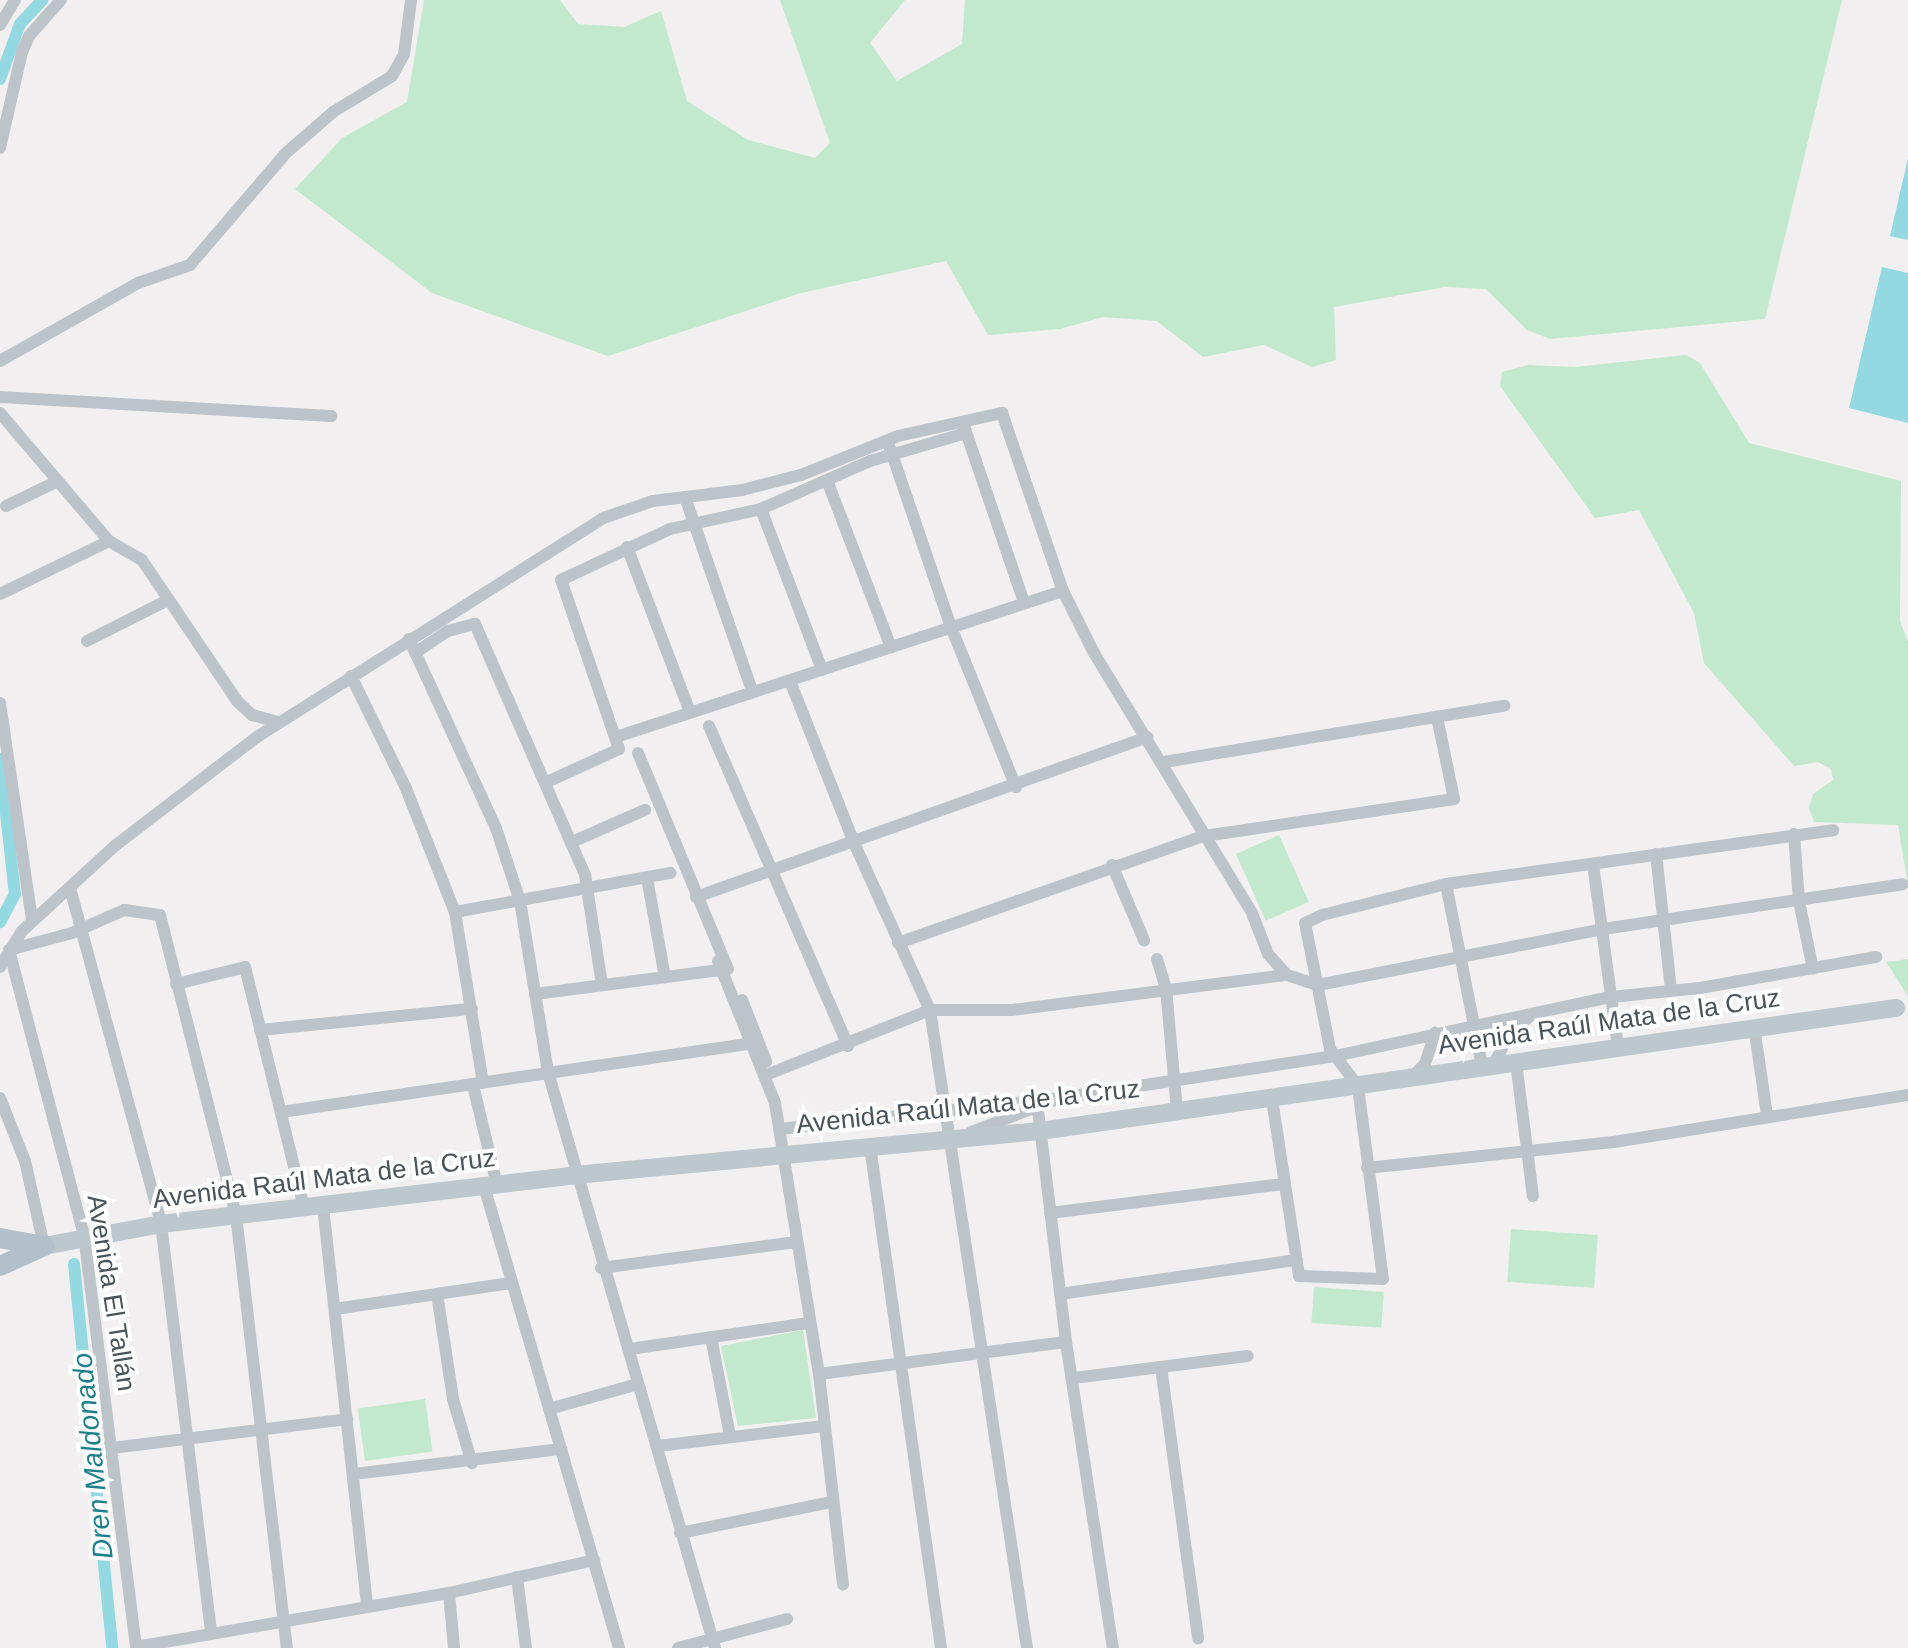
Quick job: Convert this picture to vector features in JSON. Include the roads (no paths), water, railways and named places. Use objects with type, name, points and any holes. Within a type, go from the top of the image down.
[{"type":"main road","name":"Avenida Raúl Mata de la Cruz","points":[[0,1238],[44,1246]]},
{"type":"main road","name":"Avenida Raúl Mata de la Cruz","points":[[0,1266],[44,1246]]},
{"type":"street","points":[[0,25],[15,0]]},
{"type":"street","points":[[0,148],[22,52],[29,36],[61,0]]},
{"type":"street","points":[[0,361],[138,283],[190,265],[286,153],[333,112],[392,76],[404,54],[411,0]]},
{"type":"street","points":[[0,397],[34,403],[331,416]]},
{"type":"street","points":[[34,403],[15,410],[3,420],[109,541],[142,560],[237,701],[257,737]]},
{"type":"street","points":[[0,967],[5,951],[32,921],[116,845],[257,737],[603,518],[653,501],[801,475],[888,440],[961,419],[1002,413],[1063,591],[1113,686],[1164,762],[1204,836],[1252,913],[1268,954],[1287,975]]},
{"type":"street","points":[[961,419],[1024,602]]},
{"type":"street","points":[[547,782],[616,752],[616,737],[561,580],[627,547],[691,522],[761,509],[892,454],[966,433]]},
{"type":"street","points":[[888,440],[951,627],[1016,787]]},
{"type":"street","points":[[6,506],[56,482]]},
{"type":"street","points":[[828,483],[891,647]]},
{"type":"street","points":[[685,497],[691,522],[752,690]]},
{"type":"street","points":[[761,509],[822,670]]},
{"type":"street","points":[[0,594],[109,541]]},
{"type":"street","points":[[627,547],[690,712]]},
{"type":"street","points":[[616,737],[752,690],[790,681],[1063,591]]},
{"type":"street","points":[[87,641],[168,600]]},
{"type":"street","points":[[415,653],[448,631],[475,624],[572,842],[588,888],[602,985]]},
{"type":"street","points":[[409,639],[496,828],[520,901],[548,1072],[601,1268],[630,1349],[680,1533],[714,1643]]},
{"type":"street","points":[[351,676],[405,786],[455,912],[472,1009],[490,1185],[512,1283],[619,1648]]},
{"type":"street","points":[[790,681],[855,845],[930,1010],[1027,1648]]},
{"type":"street","points":[[237,701],[252,715],[279,722]]},
{"type":"street","points":[[0,703],[32,921]]},
{"type":"street","points":[[1164,762],[1504,706]]},
{"type":"street","points":[[898,943],[1112,865],[1204,836],[1454,799],[1437,717]]},
{"type":"street","points":[[709,726],[776,871],[848,1046]]},
{"type":"street","points":[[696,897],[855,845],[1148,737]]},
{"type":"street","points":[[638,753],[771,1073],[819,1374],[831,1502],[843,1585]]},
{"type":"street","points":[[572,842],[645,810]]},
{"type":"street","points":[[1272,1099],[1299,1276],[1383,1279],[1358,1086],[1335,1056],[1305,923],[1446,884],[1833,830]]},
{"type":"street","points":[[1794,834],[1799,901],[1813,969]]},
{"type":"street","points":[[1656,854],[1671,989]]},
{"type":"street","points":[[1593,864],[1618,1046]]},
{"type":"street","points":[[1112,865],[1144,940]]},
{"type":"street","points":[[455,912],[670,873]]},
{"type":"street","points":[[647,878],[665,977]]},
{"type":"street","points":[[1446,884],[1457,956],[1474,1025],[1488,1064]]},
{"type":"street","points":[[771,1073],[848,1046],[930,1010],[1012,1010],[1287,975],[1318,985],[1603,929],[1903,884]]},
{"type":"street","points":[[70,888],[161,1224],[184,1439],[211,1633]]},
{"type":"street","points":[[5,951],[82,928],[124,910],[160,915],[236,1215],[287,1648]]},
{"type":"street","name":"Avenida El Tallán","points":[[5,951],[84,1235],[136,1647]]},
{"type":"street","points":[[780,1129],[1174,1083],[1335,1056],[1611,997],[1813,969],[1876,957]]},
{"type":"street","points":[[1157,959],[1166,988],[1177,1112]]},
{"type":"street","points":[[535,994],[665,977],[720,966],[747,1044],[760,1060],[775,1103]]},
{"type":"street","points":[[176,984],[245,967],[304,1207]]},
{"type":"street","name":"Avenida Raúl Mata de la Cruz","points":[[44,1246],[84,1235],[161,1224],[575,1175],[785,1152],[1040,1131],[1272,1099],[1488,1064],[1896,1008]]},
{"type":"street","points":[[260,1030],[472,1009]]},
{"type":"street","points":[[1488,1064],[1509,1035],[1534,1013]]},
{"type":"street","points":[[1754,1026],[1767,1115]]},
{"type":"street","points":[[1413,1076],[1425,1064],[1435,1033]]},
{"type":"street","points":[[281,1112],[747,1044]]},
{"type":"street","points":[[1516,1062],[1533,1196]]},
{"type":"street","points":[[1367,1168],[1614,1142],[1767,1115],[1908,1095]]},
{"type":"street","points":[[0,1098],[25,1161],[44,1246]]},
{"type":"street","points":[[949,1140],[1038,1110],[1060,1098]]},
{"type":"street","points":[[1038,1110],[1066,1342],[1074,1378],[1113,1648]]},
{"type":"street","points":[[870,1146],[898,1364],[941,1648]]},
{"type":"street","points":[[1050,1213],[1283,1184]]},
{"type":"street","points":[[323,1206],[367,1607]]},
{"type":"street","points":[[601,1268],[796,1242]]},
{"type":"street","points":[[1060,1294],[1297,1260]]},
{"type":"street","points":[[335,1309],[512,1283]]},
{"type":"street","points":[[437,1294],[453,1399],[472,1463]]},
{"type":"street","points":[[630,1349],[809,1323]]},
{"type":"street","points":[[711,1337],[730,1436]]},
{"type":"street","points":[[819,1374],[1066,1342]]},
{"type":"street","points":[[1074,1378],[1248,1356]]},
{"type":"street","points":[[1161,1367],[1198,1638]]},
{"type":"street","points":[[549,1409],[638,1384]]},
{"type":"street","points":[[112,1448],[347,1419]]},
{"type":"street","points":[[658,1446],[824,1426]]},
{"type":"street","points":[[354,1474],[472,1463],[561,1449]]},
{"type":"street","points":[[680,1533],[831,1502]]},
{"type":"street","points":[[136,1647],[449,1593],[594,1560]]},
{"type":"street","points":[[517,1577],[526,1648]]},
{"type":"street","points":[[449,1593],[454,1648]]},
{"type":"street","points":[[678,1648],[714,1643],[787,1619]]},
{"type":"water","points":[[1908,158],[1908,240],[1890,236]]},
{"type":"water","points":[[1882,267],[1908,273],[1908,423],[1849,408]]},
{"type":"waterway","points":[[0,79],[20,24],[42,0]]},
{"type":"waterway","points":[[0,759],[15,894],[0,922]]},
{"type":"waterway","name":"Dren Maldonado","points":[[74,1264],[112,1648]]}]
